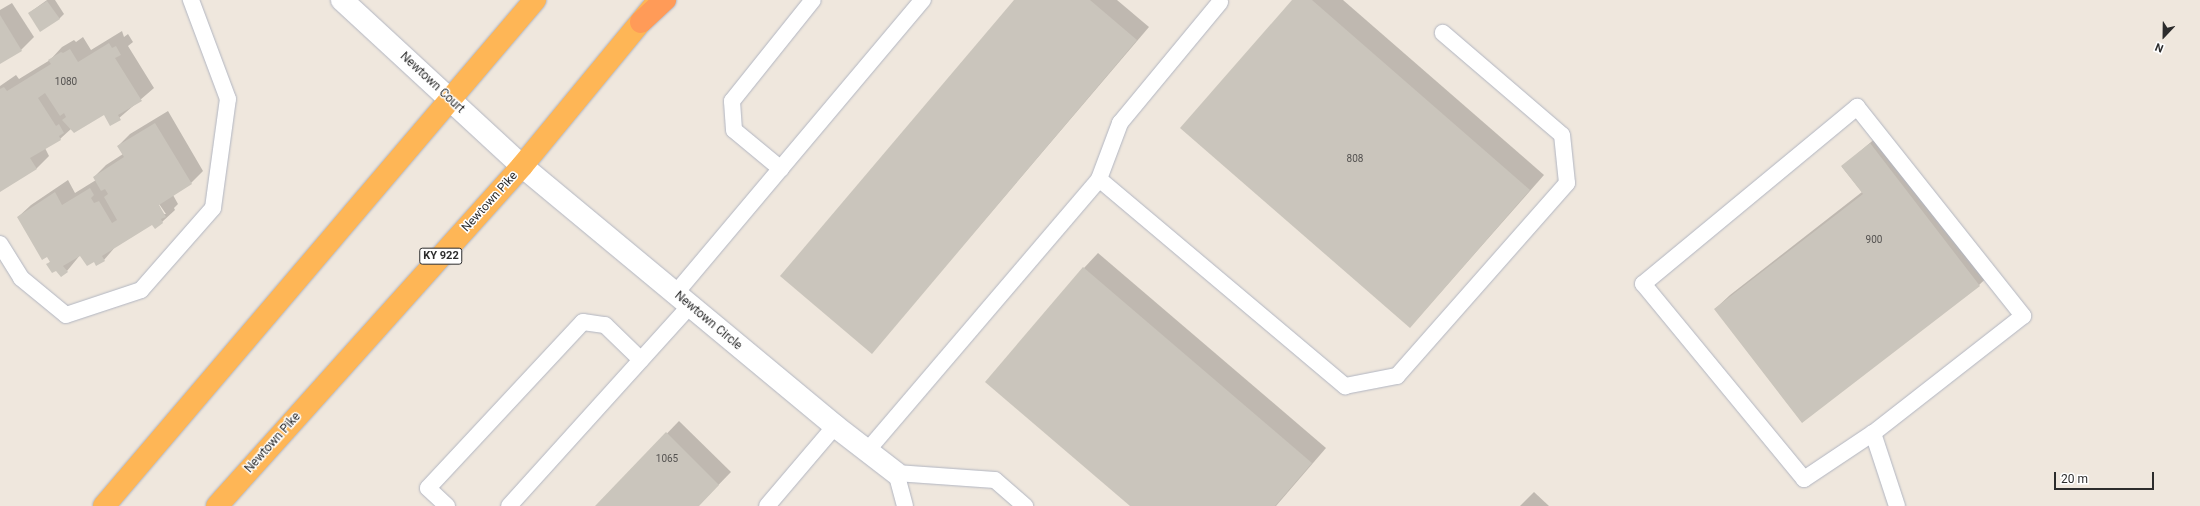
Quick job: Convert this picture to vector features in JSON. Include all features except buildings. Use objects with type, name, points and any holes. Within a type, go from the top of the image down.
[{"type":"highway","points":[[104,506],[535,0]]},
{"type":"highway","name":"Newtown Pike","points":[[217,506],[522,166],[659,0]]},
{"type":"highway","points":[[641,22],[665,0]]},
{"type":"street","name":"Newtown Court","points":[[342,0],[522,166]]},
{"type":"street","name":"Newtown Circle","points":[[522,166],[835,426],[896,473]]},
{"type":"lane","points":[[0,244],[21,278],[66,315],[141,290],[213,208],[228,99],[191,0]]},
{"type":"lane","points":[[781,169],[734,130],[732,101],[813,0]]},
{"type":"lane","points":[[509,506],[641,360],[683,300],[781,169],[923,0]]},
{"type":"lane","points":[[867,451],[1099,179],[1120,123],[1220,2]]},
{"type":"lane","points":[[1099,179],[1345,386],[1397,376],[1567,183],[1562,135],[1443,32]]},
{"type":"lane","points":[[1857,107],[2023,316],[1873,433],[1804,479],[1643,284],[1857,107]]},
{"type":"lane","points":[[447,506],[428,488],[583,322],[605,326],[641,360]]},
{"type":"lane","points":[[767,506],[835,426]]},
{"type":"lane","points":[[1873,433],[1897,506]]},
{"type":"lane","points":[[905,506],[896,473],[995,480],[1025,506]]}]
